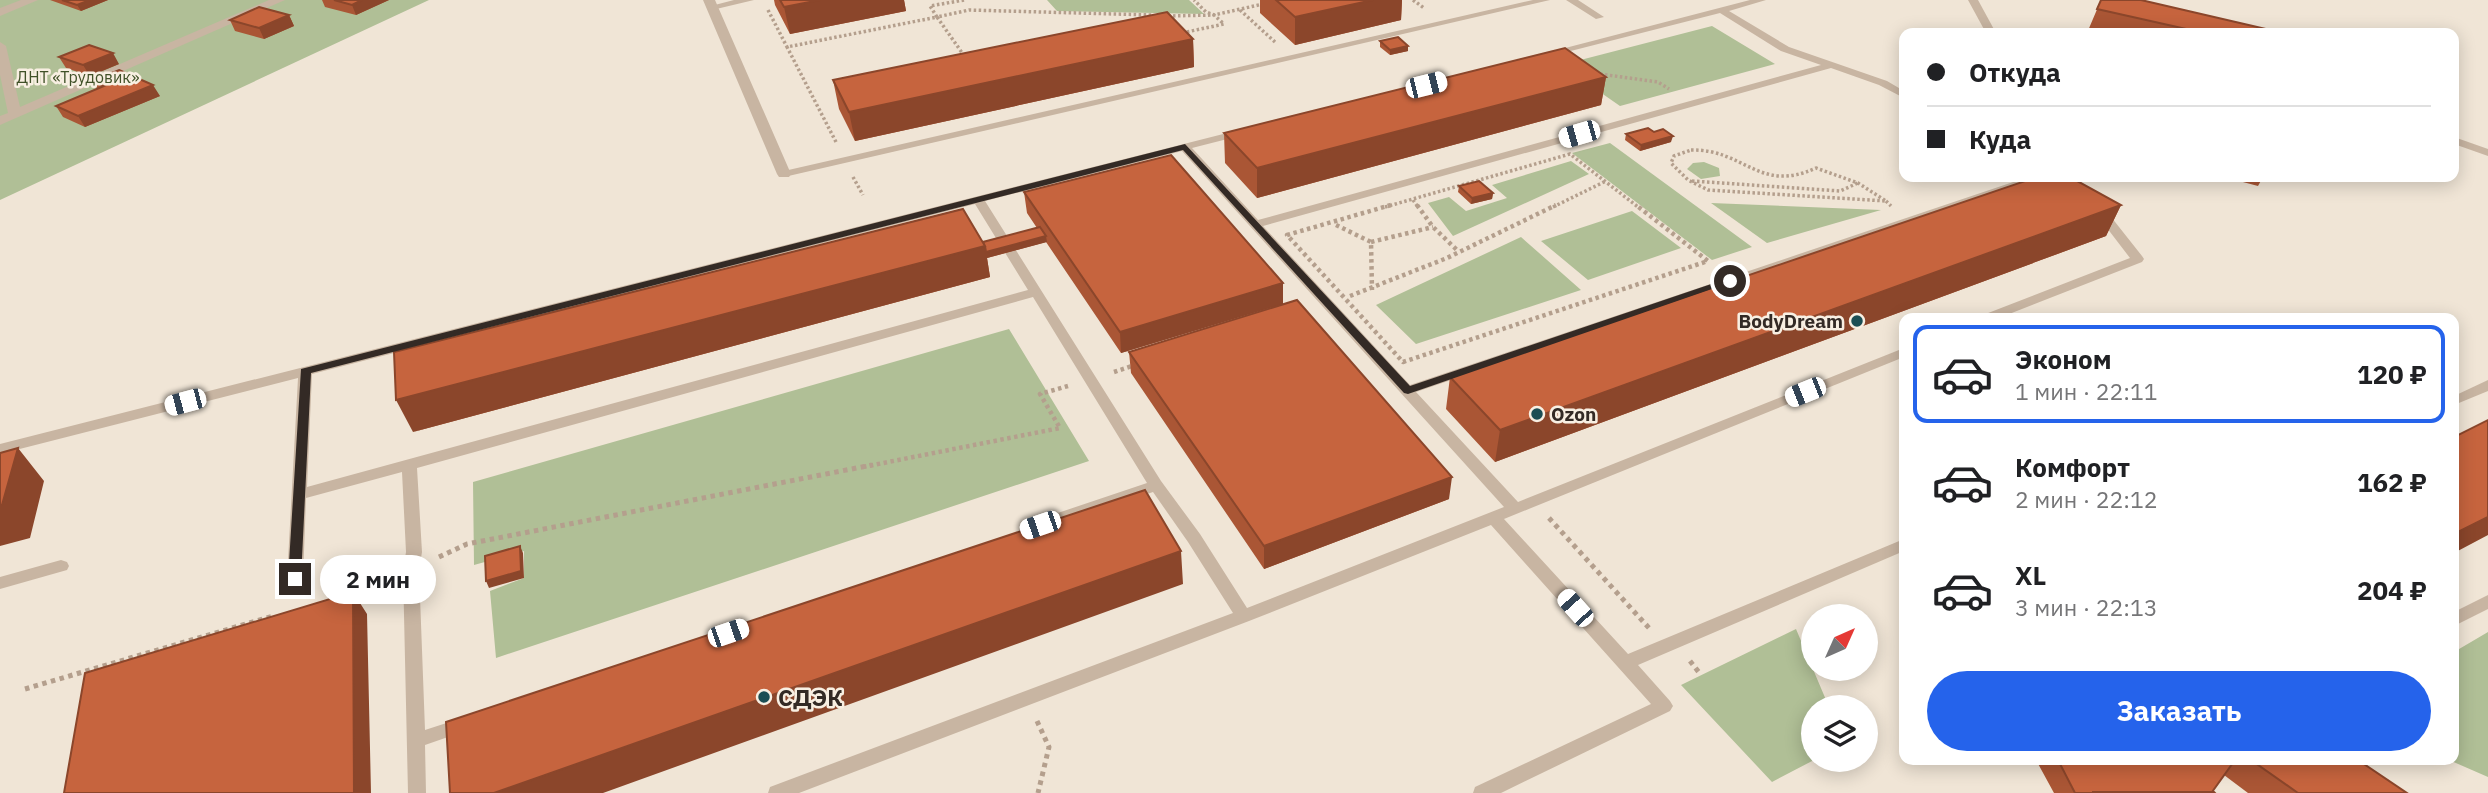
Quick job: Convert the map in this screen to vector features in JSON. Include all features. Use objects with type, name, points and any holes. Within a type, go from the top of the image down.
[{"type":"street","points":[[0,12],[32,0]]},
{"type":"street","points":[[0,121],[279,0]]},
{"type":"street","points":[[710,4],[784,174]]},
{"type":"street","points":[[0,46],[15,115]]},
{"type":"lane","points":[[710,4],[749,0]]},
{"type":"lane","points":[[784,174],[1545,0]]},
{"type":"lane","points":[[1573,1],[1588,0]]},
{"type":"lane","points":[[1533,58],[1761,0]]},
{"type":"lane","points":[[1973,0],[1988,28]]},
{"type":"lane","points":[[1573,1],[1599,17]]},
{"type":"lane","points":[[1721,10],[1785,49],[1883,83],[1899,92]]},
{"type":"lane","points":[[1256,224],[1831,65]]},
{"type":"lane","points":[[0,449],[1252,130]]},
{"type":"lane","points":[[2459,142],[2488,153]]},
{"type":"lane","points":[[1185,147],[1515,509]]},
{"type":"lane","points":[[1408,390],[2023,182]]},
{"type":"lane","points":[[2001,313],[2138,259],[2090,197]]},
{"type":"lane","points":[[978,200],[1156,485],[1194,538],[1243,616]]},
{"type":"lane","points":[[298,495],[1035,292]]},
{"type":"lane","points":[[778,793],[1243,616],[1899,354]]},
{"type":"lane","points":[[295,579],[305,371]]},
{"type":"lane","points":[[2459,399],[2488,385]]},
{"type":"lane","points":[[409,464],[414,552],[411,570],[418,793]]},
{"type":"lane","points":[[1024,530],[1156,485]]},
{"type":"lane","points":[[1482,793],[1664,706],[1493,517]]},
{"type":"lane","points":[[1625,663],[1899,547]]},
{"type":"lane","points":[[0,583],[61,566]]},
{"type":"lane","points":[[2459,617],[2488,601]]},
{"type":"lane","points":[[416,741],[482,718]]},
{"type":"path","points":[[964,0],[930,6],[968,61]]},
{"type":"path","points":[[1172,35],[1224,24],[1194,0]]},
{"type":"path","points":[[787,47],[969,10],[1214,15],[1271,2]]},
{"type":"path","points":[[765,3],[840,151]]},
{"type":"path","points":[[1240,10],[1276,42]]},
{"type":"path","points":[[1597,74],[1658,82],[1675,94]]},
{"type":"path","points":[[1886,201],[1708,190],[1688,180],[1671,163],[1674,156],[1689,148],[1722,153],[1763,174],[1794,177],[1816,168],[1858,183],[1886,201],[1911,219]]},
{"type":"path","points":[[1570,154],[1606,181],[1708,261],[1403,362],[1287,235],[1570,154]]},
{"type":"path","points":[[1688,180],[1840,191],[1858,183]]},
{"type":"path","points":[[1328,303],[1372,290],[1606,181]]},
{"type":"path","points":[[1412,200],[1433,228],[1458,252]]},
{"type":"path","points":[[1332,223],[1371,242],[1433,228]]},
{"type":"path","points":[[1371,242],[1372,290]]},
{"type":"path","points":[[343,595],[383,583],[467,544],[1060,428],[1040,394],[1140,363]]},
{"type":"path","points":[[1534,501],[1681,664],[1689,660],[1701,675]]},
{"type":"path","points":[[25,689],[277,615]]},
{"type":"path","points":[[1026,697],[1049,747],[1038,793]]},
{"type":"green space","name":"ДНТ «Трудовик»","points":[[0,0],[429,0],[0,200]]},
{"type":"green space","points":[[1047,0],[1189,0],[1204,14],[1057,11]]},
{"type":"green space","points":[[1712,26],[1775,64],[1620,106],[1561,65]]},
{"type":"green space","points":[[1610,143],[1752,247],[1712,260],[1572,153]]},
{"type":"green space","points":[[1571,161],[1589,174],[1453,236],[1428,203],[1449,197],[1466,211],[1507,198],[1492,185]]},
{"type":"green space","points":[[1704,162],[1719,168],[1720,176],[1701,179],[1687,169],[1693,163]]},
{"type":"green space","points":[[1711,203],[1881,210],[1767,243]]},
{"type":"green space","points":[[1632,211],[1681,248],[1588,280],[1541,241]]},
{"type":"green space","points":[[1521,237],[1581,290],[1416,344],[1376,305]]},
{"type":"green space","points":[[1009,329],[1089,461],[496,658],[490,591],[524,578],[524,551],[474,565],[473,482]]},
{"type":"green space","points":[[1796,629],[1801,641],[1801,681],[1818,681],[1824,695],[1801,695],[1801,767],[1772,782],[1681,685]]},
{"type":"green space","points":[[2488,632],[2488,777],[2459,764],[2459,649]]},
{"type":"building","points":[[62,0],[90,0],[77,5]]},
{"type":"building","points":[[334,0],[362,0],[352,5]]},
{"type":"building","points":[[780,0],[820,0],[784,7]]},
{"type":"building","points":[[1276,0],[1373,0],[1295,17]]},
{"type":"building","points":[[2101,0],[2141,0],[2261,28],[2182,28],[2097,9]]},
{"type":"building","points":[[259,7],[289,15],[259,28],[230,20]]},
{"type":"building","points":[[1167,12],[1193,39],[849,112],[833,80]]},
{"type":"building","points":[[1398,37],[1408,46],[1390,50],[1380,41]]},
{"type":"building","points":[[89,45],[113,53],[83,65],[59,57]]},
{"type":"building","points":[[1565,48],[1606,77],[1257,168],[1224,133]]},
{"type":"building","points":[[119,70],[153,85],[78,116],[56,106],[104,86],[92,81]]},
{"type":"building","points":[[1648,128],[1654,132],[1663,129],[1673,136],[1641,145],[1626,134]]},
{"type":"building","points":[[1171,155],[1283,283],[1120,332],[1024,192]]},
{"type":"building","points":[[1479,181],[1493,193],[1472,198],[1459,186]]},
{"type":"building","points":[[2022,182],[2079,182],[2121,205],[1500,430],[1450,377]]},
{"type":"building","points":[[963,209],[985,246],[396,400],[394,352]]},
{"type":"building","points":[[1040,227],[1046,236],[986,252],[983,242]]},
{"type":"building","points":[[1297,300],[1452,477],[1264,546],[1129,352]]},
{"type":"building","points":[[2488,420],[2488,517],[2459,532],[2459,434]]},
{"type":"building","points":[[18,448],[2,505],[0,505],[0,453]]},
{"type":"building","points":[[1145,490],[1181,551],[494,793],[450,793],[446,722]]},
{"type":"building","points":[[520,546],[521,571],[486,581],[485,556]]},
{"type":"building","points":[[353,592],[354,793],[64,793],[85,673]]},
{"type":"building","points":[[2061,765],[2231,765],[2212,792],[2075,793]]},
{"type":"building","points":[[2258,765],[2365,765],[2407,793],[2298,793]]},
{"type":"building","points":[[2214,792],[2215,793],[2093,793]]},
{"type":"place","name":"BodyDream","points":[[1857,321]]},
{"type":"place","name":"Ozon","points":[[1537,414]]},
{"type":"place","name":"СДЭК","points":[[764,697]]},
{"type":"route","points":[[295,579],[305,371],[1185,147],[1408,390],[1730,281]]}]
